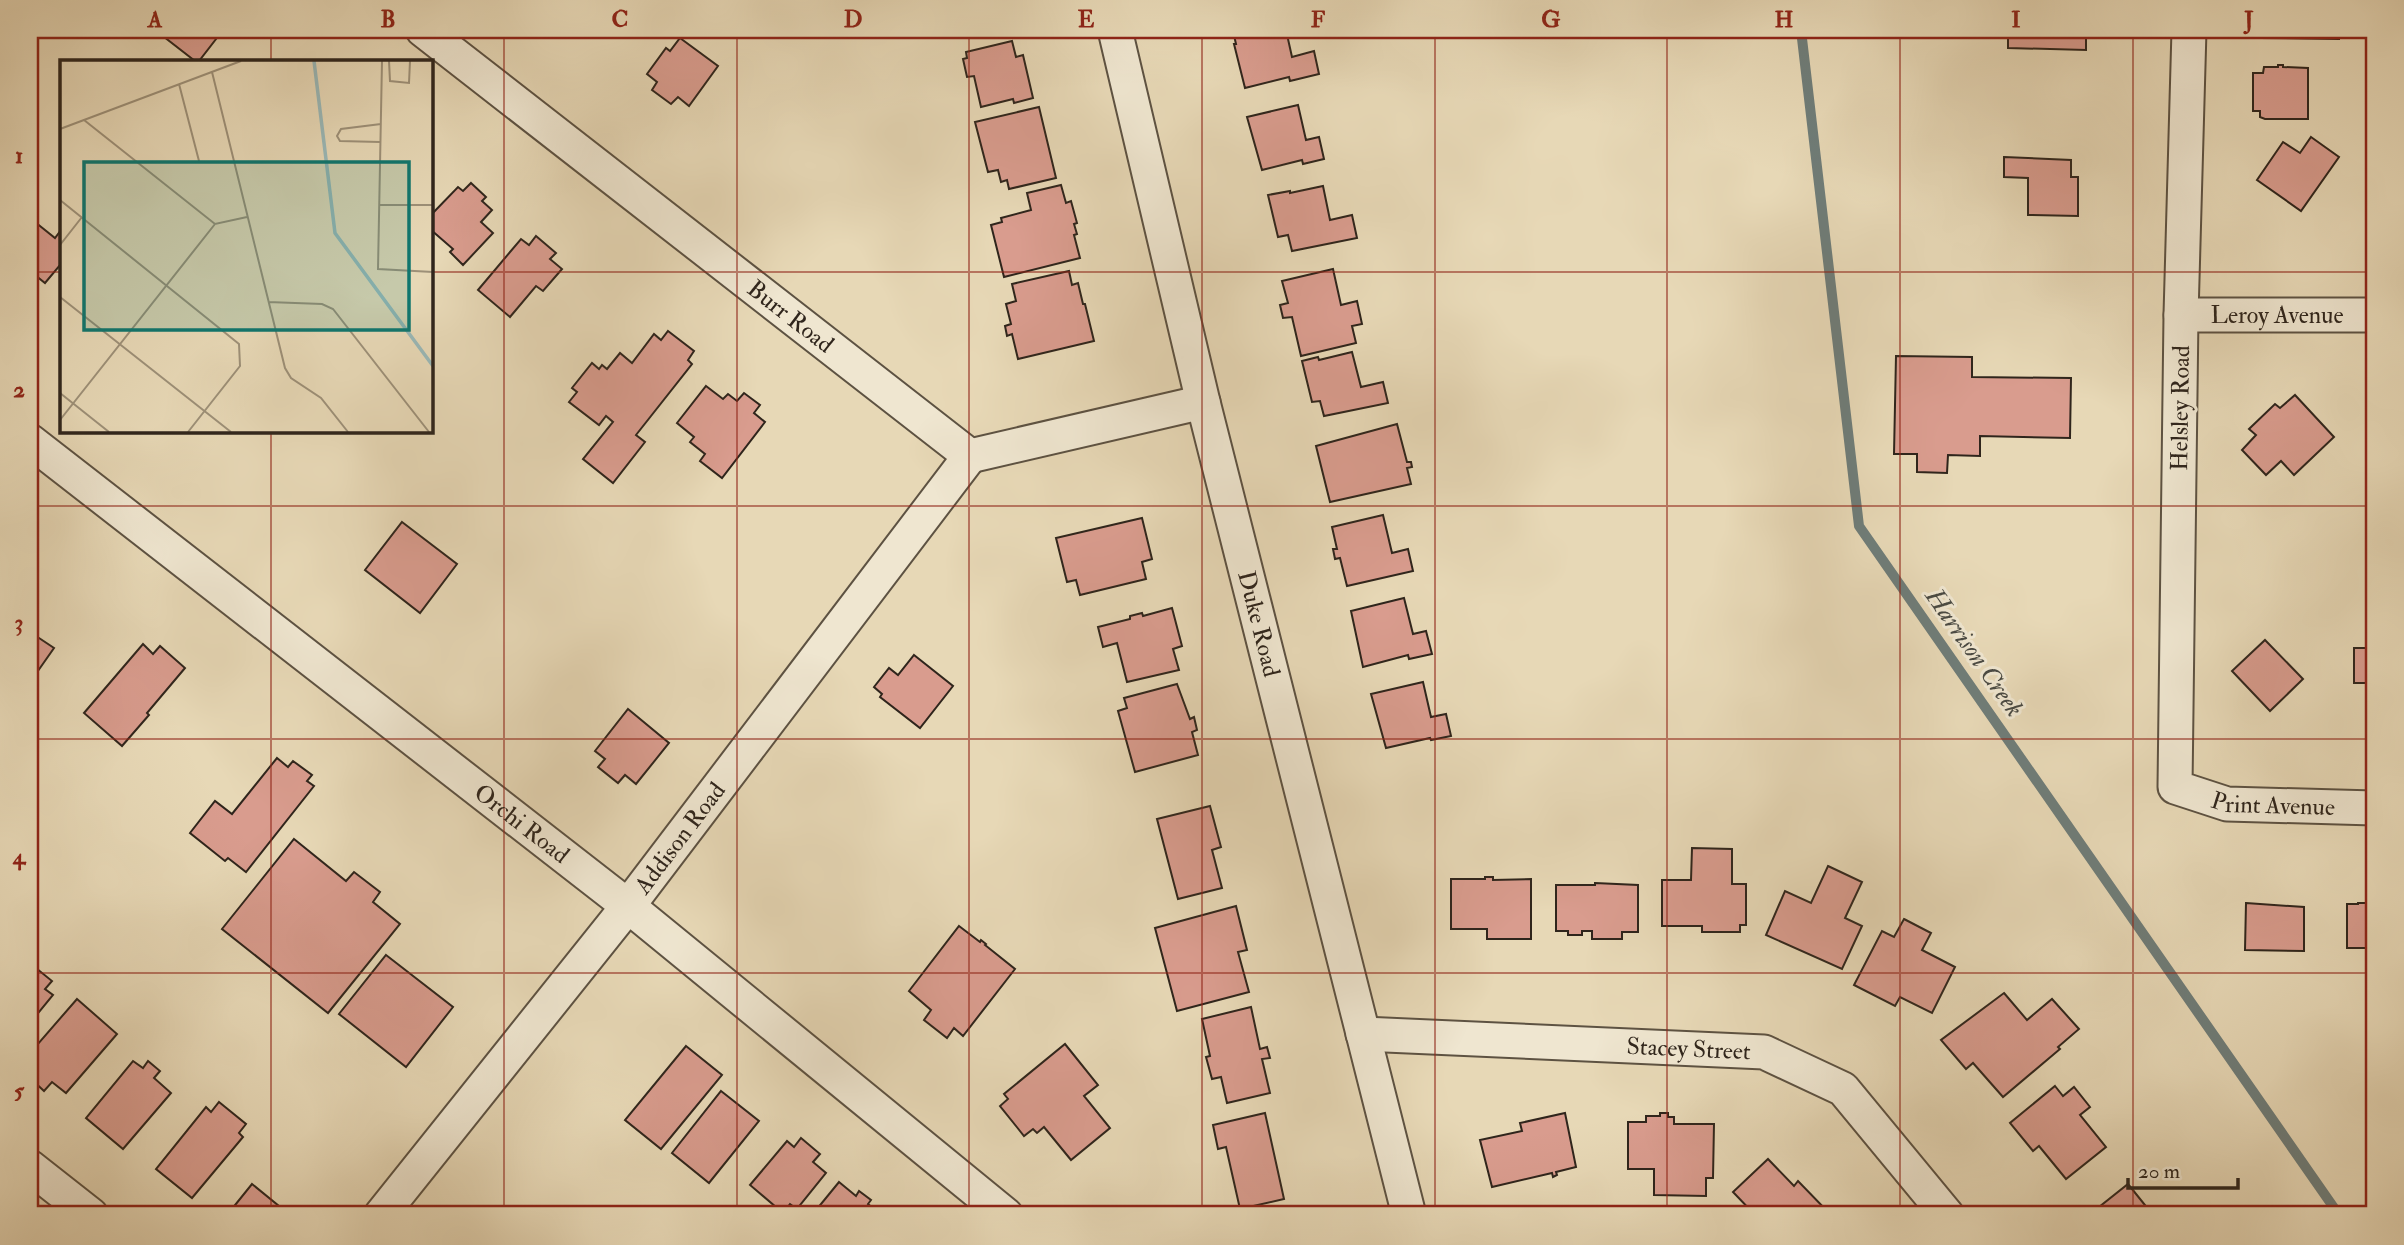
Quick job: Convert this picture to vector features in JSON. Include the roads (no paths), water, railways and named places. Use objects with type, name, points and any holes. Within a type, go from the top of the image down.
[{"type":"street","name":"Burr Road","points":[[423,30],[970,456]]},
{"type":"street","name":"Duke Road","points":[[1115,30],[1203,402],[1409,1215]]},
{"type":"street","name":"Helsley Road","points":[[2175,787],[2181,315],[2189,30]]},
{"type":"street","name":"Leroy Avenue","points":[[2181,315],[2374,315]]},
{"type":"street","points":[[970,456],[1203,402]]},
{"type":"street","name":"Orchi Road","points":[[30,441],[628,906],[1006,1215]]},
{"type":"street","name":"Addison Road","points":[[381,1215],[628,906],[970,456]]},
{"type":"street","name":"Print Avenue","points":[[2175,787],[2227,804],[2374,808]]},
{"type":"street","name":"Stacey Street","points":[[1363,1034],[1764,1052],[1843,1090],[1947,1215]]},
{"type":"street","points":[[30,1167],[91,1215]]},
{"type":"waterway","name":"Harrison Creek","points":[[1801,30],[1859,526],[2339,1215]]}]
